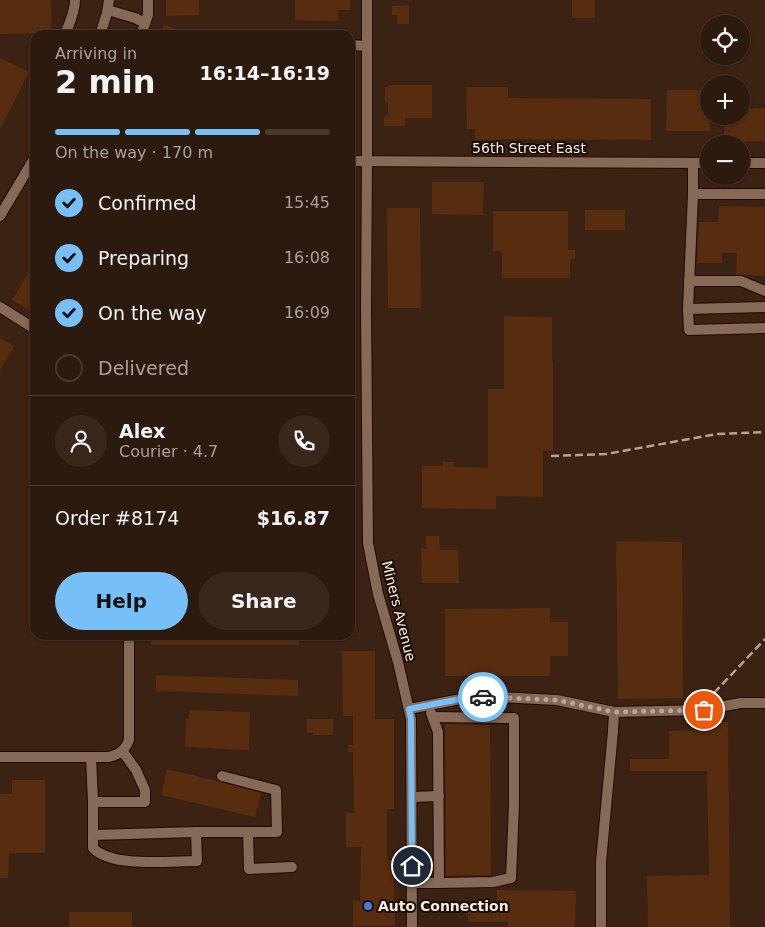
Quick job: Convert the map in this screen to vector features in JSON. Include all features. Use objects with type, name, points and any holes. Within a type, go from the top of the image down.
[{"type":"street","points":[[67,30],[75,0]]},
{"type":"street","points":[[143,30],[148,15],[148,0]]},
{"type":"street","name":"Miners Avenue","points":[[366,0],[368,543],[378,594],[398,662],[411,719],[412,927]]},
{"type":"street","points":[[101,30],[108,5],[146,23]]},
{"type":"street","points":[[355,45],[367,46]]},
{"type":"street","name":"56th Street East","points":[[355,161],[700,163]]},
{"type":"street","points":[[693,163],[688,309],[689,330],[765,328]]},
{"type":"street","points":[[750,163],[765,163]]},
{"type":"street","points":[[0,216],[30,165]]},
{"type":"street","points":[[693,194],[765,194]]},
{"type":"street","points":[[689,281],[741,281],[765,291]]},
{"type":"street","points":[[0,307],[30,325]]},
{"type":"street","points":[[688,309],[765,308]]},
{"type":"street","points":[[0,756],[109,757],[122,752],[130,740],[130,640]]},
{"type":"street","points":[[409,709],[476,696],[557,700],[614,712],[704,710],[740,703],[765,703]]},
{"type":"street","points":[[428,705],[438,732],[439,882]]},
{"type":"street","points":[[601,927],[601,862],[614,712]]},
{"type":"street","points":[[412,883],[492,882],[511,878],[514,804],[514,718],[433,718]]},
{"type":"street","points":[[93,802],[144,802],[145,790],[139,775],[122,752]]},
{"type":"street","points":[[91,757],[93,848],[98,853],[108,858],[137,862],[197,861],[196,832]]},
{"type":"street","points":[[93,835],[277,832],[276,790],[222,776]]},
{"type":"street","points":[[412,797],[439,796]]},
{"type":"street","points":[[248,832],[249,869],[292,867]]},
{"type":"building","points":[[0,0],[51,0],[52,30],[30,30],[30,33],[0,34]]},
{"type":"building","points":[[166,0],[199,0],[199,15],[166,16]]},
{"type":"building","points":[[295,0],[350,0],[350,10],[338,10],[338,21],[295,20]]},
{"type":"building","points":[[572,0],[595,0],[595,18],[572,18]]},
{"type":"building","points":[[409,5],[409,24],[397,24],[397,15],[392,15],[392,6]]},
{"type":"building","points":[[164,24],[179,30],[162,30]]},
{"type":"building","points":[[0,58],[29,72],[0,129]]},
{"type":"building","points":[[388,85],[432,85],[432,118],[405,118],[405,126],[384,126],[384,117],[388,115],[385,87],[388,87]]},
{"type":"building","points":[[466,87],[508,87],[508,98],[651,99],[651,140],[475,140],[475,129],[467,129]]},
{"type":"building","points":[[667,90],[700,90],[700,125],[710,125],[710,131],[666,131]]},
{"type":"building","points":[[765,108],[765,141],[750,141],[750,135],[724,135],[724,125],[750,125],[750,109]]},
{"type":"building","points":[[432,182],[484,182],[483,215],[432,214]]},
{"type":"building","points":[[719,206],[765,207],[765,276],[736,274],[737,253],[722,253],[722,263],[697,263],[699,222],[718,222]]},
{"type":"building","points":[[387,208],[420,208],[421,308],[388,308]]},
{"type":"building","points":[[585,210],[625,210],[625,230],[585,230]]},
{"type":"building","points":[[493,211],[568,211],[568,250],[575,250],[575,259],[570,259],[570,278],[502,278],[502,251],[493,251]]},
{"type":"building","points":[[30,270],[30,310],[12,300]]},
{"type":"building","points":[[504,316],[552,317],[553,451],[543,451],[543,497],[496,496],[496,509],[422,508],[422,466],[443,466],[443,462],[454,462],[454,467],[488,468],[488,389],[504,389]]},
{"type":"building","points":[[0,338],[14,346],[0,370]]},
{"type":"building","points":[[426,536],[439,536],[440,550],[458,550],[459,583],[422,583],[421,549],[426,549]]},
{"type":"building","points":[[616,541],[682,542],[683,698],[618,699]]},
{"type":"building","points":[[550,608],[550,622],[568,622],[568,656],[550,656],[550,676],[445,676],[445,609]]},
{"type":"building","points":[[151,640],[299,640],[299,645],[151,645]]},
{"type":"building","points":[[342,651],[375,651],[375,719],[394,719],[394,809],[387,809],[387,860],[394,860],[395,926],[353,926],[353,901],[360,901],[361,847],[346,847],[346,813],[354,813],[353,752],[348,752],[348,745],[353,745],[353,716],[343,716]]},
{"type":"building","points":[[156,675],[298,680],[298,696],[156,691]]},
{"type":"building","points":[[189,710],[250,712],[249,750],[185,747],[186,718],[189,719]]},
{"type":"building","points":[[307,719],[333,719],[333,735],[313,735],[313,733],[307,733]]},
{"type":"building","points":[[706,722],[728,722],[730,927],[648,927],[647,876],[709,875],[707,771],[630,771],[630,759],[669,759],[669,731],[706,730]]},
{"type":"building","points":[[445,724],[490,725],[491,875],[446,876]]},
{"type":"building","points":[[167,769],[261,793],[255,817],[161,795]]},
{"type":"building","points":[[12,780],[45,780],[45,853],[9,853],[8,878],[0,878],[0,794],[12,794]]},
{"type":"building","points":[[497,890],[576,891],[575,927],[508,927],[508,922],[468,922],[468,905],[497,905]]},
{"type":"building","points":[[69,912],[132,912],[132,927],[69,927]]},
{"type":"railway","points":[[551,456],[606,454],[717,434],[765,432]]},
{"type":"railway","points":[[714,693],[765,639]]},
{"type":"way so far","points":[[483,697],[557,700],[614,712],[704,710]]},
{"type":"place","name":"Auto Connection","points":[[368,906]]},
{"type":"route","points":[[412,866],[411,719],[409,709],[476,696],[483,697]]}]
